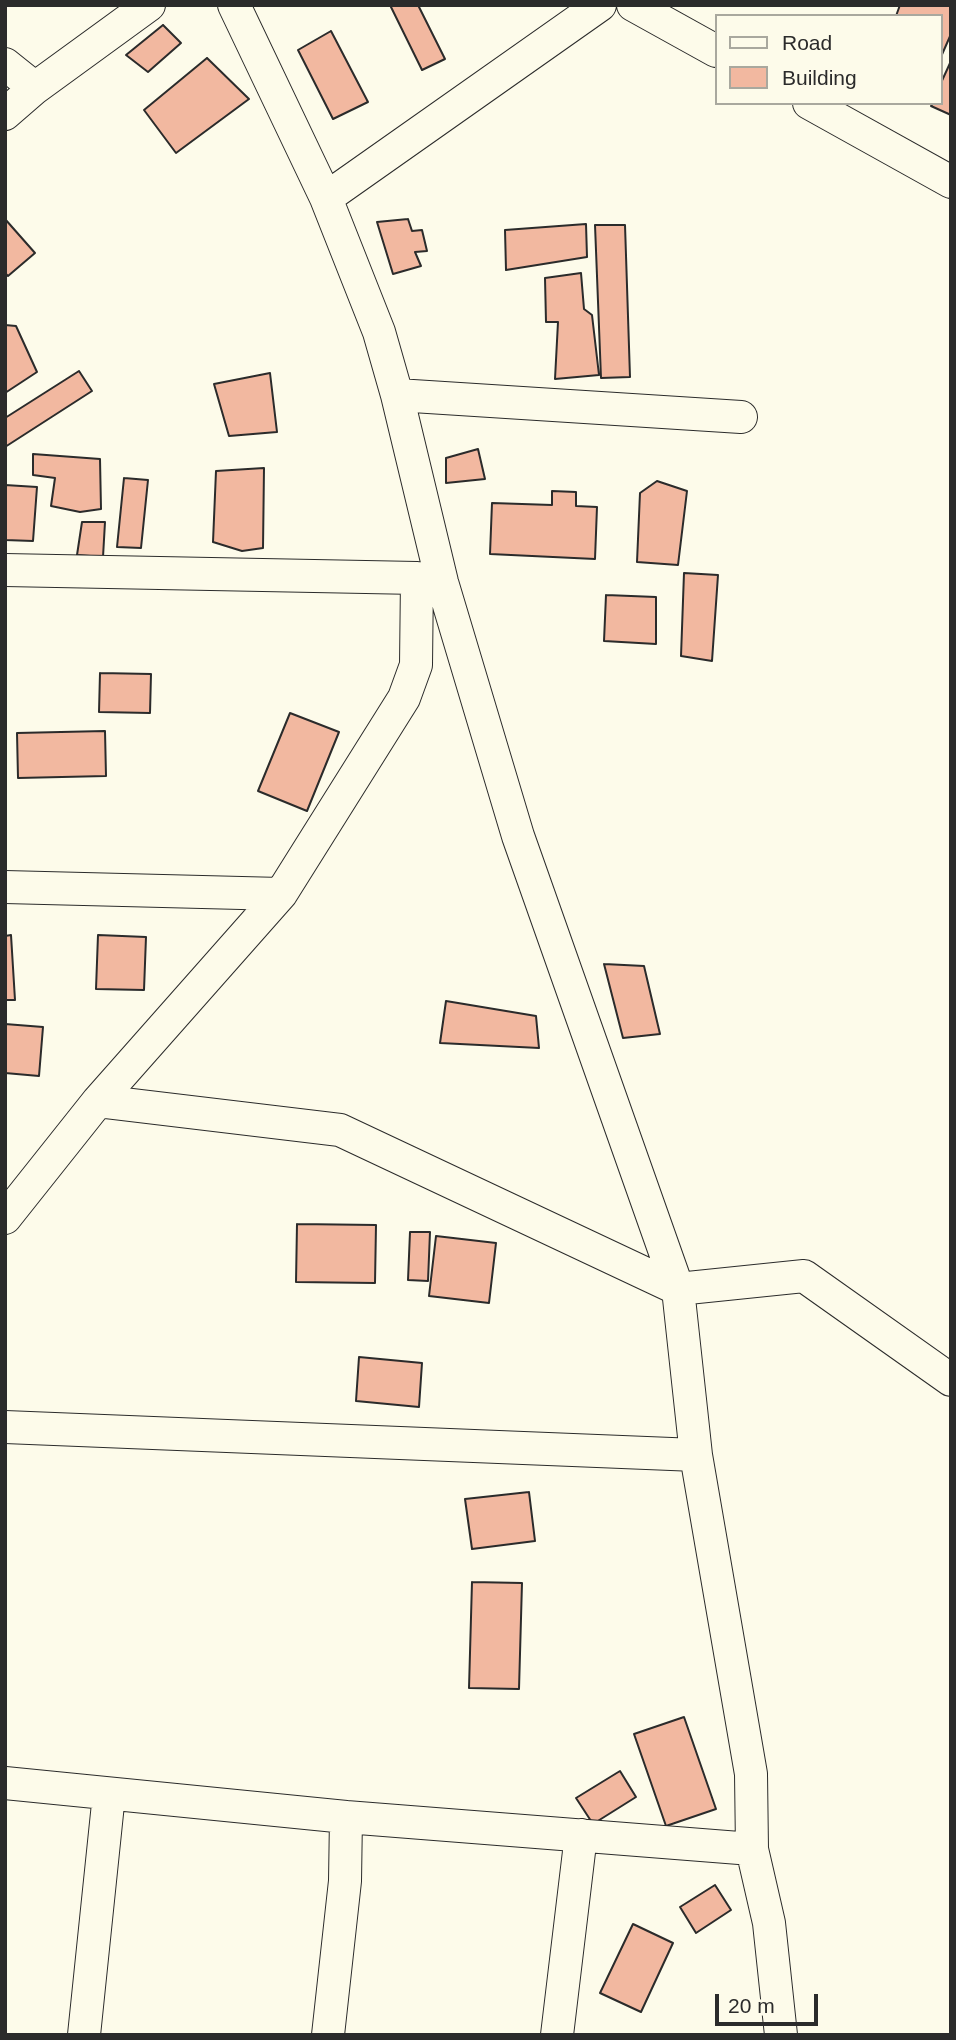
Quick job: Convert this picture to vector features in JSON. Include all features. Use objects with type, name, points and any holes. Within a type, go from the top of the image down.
[{"type":"street","points":[[5,114],[35,88],[149,5]]},
{"type":"street","points":[[234,5],[326,198],[379,332],[397,395],[430,580],[678,1289],[696,1455],[751,1774],[752,1849],[769,1923],[781,2035]]},
{"type":"street","points":[[326,198],[600,5]]},
{"type":"street","points":[[634,5],[715,50]]},
{"type":"street","points":[[5,64],[35,88]]},
{"type":"street","points":[[813,105],[951,183]]},
{"type":"street","points":[[397,395],[741,417]]},
{"type":"street","points":[[5,570],[430,580]]},
{"type":"street","points":[[5,1218],[98,1101],[281,894],[404,698],[416,665],[430,580]]},
{"type":"street","points":[[5,887],[281,894]]},
{"type":"street","points":[[98,1101],[340,1130],[678,1289],[804,1276],[951,1380]]},
{"type":"street","points":[[5,1427],[696,1455]]},
{"type":"street","points":[[5,1783],[346,1817],[752,1849]]},
{"type":"street","points":[[84,2035],[109,1794]]},
{"type":"street","points":[[328,2035],[345,1881],[346,1817]]},
{"type":"street","points":[[557,2035],[581,1835]]},
{"type":"building","points":[[390,5],[418,5],[445,59],[422,70]]},
{"type":"building","points":[[900,5],[951,5],[951,34],[942,54],[942,14],[897,14]]},
{"type":"building","points":[[163,25],[181,43],[148,72],[126,55]]},
{"type":"building","points":[[331,31],[368,102],[333,119],[298,50]]},
{"type":"building","points":[[207,58],[249,99],[176,153],[144,110]]},
{"type":"building","points":[[951,61],[951,115],[931,106],[942,105],[942,81]]},
{"type":"building","points":[[5,219],[35,253],[8,276],[5,273]]},
{"type":"building","points":[[408,219],[412,231],[422,230],[427,251],[415,252],[421,266],[393,274],[377,222]]},
{"type":"building","points":[[586,224],[587,257],[506,270],[505,230]]},
{"type":"building","points":[[595,225],[625,225],[630,377],[601,378]]},
{"type":"building","points":[[581,273],[584,309],[592,315],[599,375],[555,379],[558,322],[546,322],[545,278]]},
{"type":"building","points":[[5,325],[16,326],[37,372],[5,393]]},
{"type":"building","points":[[79,371],[92,391],[5,447],[5,418]]},
{"type":"building","points":[[270,373],[277,432],[229,436],[214,384]]},
{"type":"building","points":[[478,449],[485,479],[446,483],[446,458]]},
{"type":"building","points":[[33,454],[100,459],[101,509],[80,512],[51,506],[55,478],[33,475]]},
{"type":"building","points":[[264,468],[263,548],[242,551],[213,542],[216,471]]},
{"type":"building","points":[[124,478],[148,480],[141,548],[117,547]]},
{"type":"building","points":[[657,481],[687,491],[678,565],[637,562],[640,493]]},
{"type":"building","points":[[5,485],[37,487],[33,541],[5,540]]},
{"type":"building","points":[[552,491],[576,492],[576,506],[597,507],[595,559],[490,554],[492,503],[552,505]]},
{"type":"building","points":[[82,522],[105,522],[103,557],[77,555]]},
{"type":"building","points":[[684,573],[718,575],[712,661],[681,656]]},
{"type":"building","points":[[606,595],[656,597],[656,644],[604,641]]},
{"type":"building","points":[[100,673],[151,674],[150,713],[99,712]]},
{"type":"building","points":[[290,713],[339,732],[307,811],[258,791]]},
{"type":"building","points":[[105,731],[106,776],[18,778],[17,733]]},
{"type":"building","points":[[11,935],[15,1000],[5,1000],[5,936]]},
{"type":"building","points":[[98,935],[146,937],[144,990],[96,989]]},
{"type":"building","points":[[604,964],[644,966],[660,1034],[623,1038]]},
{"type":"building","points":[[446,1001],[536,1016],[539,1048],[440,1043]]},
{"type":"building","points":[[5,1024],[43,1027],[39,1076],[5,1073]]},
{"type":"building","points":[[297,1224],[376,1225],[375,1283],[296,1282]]},
{"type":"building","points":[[410,1232],[430,1232],[428,1281],[408,1280]]},
{"type":"building","points":[[436,1236],[496,1243],[489,1303],[429,1296]]},
{"type":"building","points":[[359,1357],[422,1363],[419,1407],[356,1401]]},
{"type":"building","points":[[529,1492],[535,1541],[472,1549],[465,1499]]},
{"type":"building","points":[[472,1582],[522,1583],[519,1689],[469,1688]]},
{"type":"building","points":[[684,1717],[716,1809],[666,1826],[634,1734]]},
{"type":"building","points":[[620,1771],[636,1797],[593,1824],[576,1798]]},
{"type":"building","points":[[715,1885],[731,1910],[696,1933],[680,1907]]},
{"type":"building","points":[[633,1924],[673,1943],[641,2012],[600,1993]]}]
